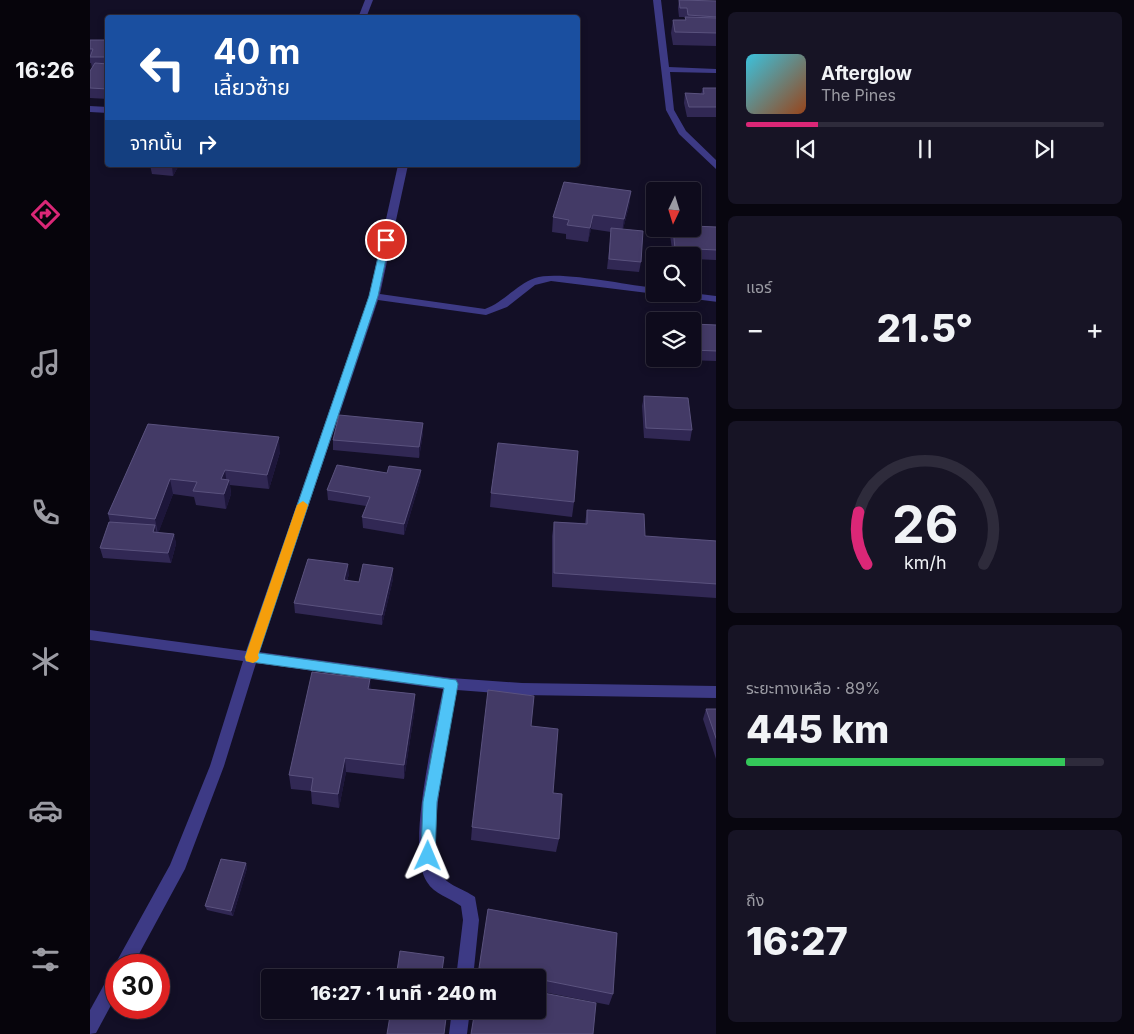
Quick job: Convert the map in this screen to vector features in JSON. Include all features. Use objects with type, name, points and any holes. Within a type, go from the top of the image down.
[{"type":"street","points":[[363,15],[369,0]]},
{"type":"street","points":[[657,0],[669,103],[682,132],[716,167]]},
{"type":"street","points":[[666,69],[716,71]]},
{"type":"street","points":[[90,109],[105,110]]},
{"type":"street","points":[[130,954],[178,870],[217,766],[251,657],[374,296],[403,167]]},
{"type":"street","points":[[374,296],[486,312],[499,308],[529,283],[542,278],[646,290]]},
{"type":"street","points":[[701,297],[716,299]]},
{"type":"street","points":[[90,635],[451,684],[522,689],[716,692]]},
{"type":"street","points":[[451,684],[430,802],[428,856],[431,873],[435,880],[469,902],[471,920],[465,969]]},
{"type":"street","points":[[90,1027],[105,1000]]},
{"type":"street","points":[[458,1034],[459,1019]]},
{"type":"building","points":[[679,0],[716,1],[716,17],[688,15],[687,8],[680,8]]},
{"type":"building","points":[[685,17],[716,18],[716,33],[675,32],[673,20],[686,20]]},
{"type":"building","points":[[90,40],[105,40],[105,57],[90,57],[93,49],[90,49]]},
{"type":"building","points":[[95,63],[105,64],[105,89],[90,88],[90,71]]},
{"type":"building","points":[[703,88],[716,88],[716,107],[689,107],[685,93],[704,94]]},
{"type":"building","points":[[564,182],[631,191],[624,219],[593,215],[590,228],[567,225],[569,220],[553,217]]},
{"type":"building","points":[[701,226],[716,227],[716,250],[701,249],[701,247],[675,247],[674,238],[701,238]]},
{"type":"building","points":[[611,228],[643,231],[641,262],[609,259]]},
{"type":"building","points":[[701,324],[716,325],[716,351],[701,350]]},
{"type":"building","points":[[644,396],[688,398],[692,430],[646,428]]},
{"type":"building","points":[[339,415],[423,423],[419,447],[333,440]]},
{"type":"building","points":[[148,424],[279,437],[267,475],[225,470],[221,479],[229,480],[224,494],[193,491],[197,482],[170,479],[155,519],[108,514]]},
{"type":"building","points":[[498,443],[578,451],[574,502],[491,493]]},
{"type":"building","points":[[337,465],[387,473],[389,466],[421,470],[404,524],[362,517],[370,497],[327,490]]},
{"type":"building","points":[[587,510],[644,514],[645,536],[716,541],[716,584],[554,573],[554,522],[587,524]]},
{"type":"building","points":[[109,522],[155,525],[153,532],[174,534],[168,553],[100,548]]},
{"type":"building","points":[[308,559],[348,564],[344,580],[359,582],[363,564],[393,568],[382,615],[294,603]]},
{"type":"building","points":[[312,672],[370,679],[368,689],[415,694],[404,765],[345,758],[338,794],[311,791],[313,778],[289,775]]},
{"type":"building","points":[[488,690],[534,696],[531,726],[558,729],[553,793],[562,794],[559,839],[472,827]]},
{"type":"building","points":[[706,709],[716,709],[716,738]]},
{"type":"building","points":[[221,859],[246,863],[231,911],[205,906]]},
{"type":"building","points":[[488,909],[617,933],[613,994],[546,981],[546,969],[479,968]]},
{"type":"building","points":[[400,951],[444,957],[442,969],[397,969]]},
{"type":"building","points":[[546,994],[596,1003],[593,1034],[471,1034],[474,1019],[546,1019]]},
{"type":"building","points":[[390,1019],[446,1019],[444,1034],[387,1034]]},
{"type":"slow traffic","points":[[253,658],[251,657],[303,505]]},
{"type":"route","points":[[386,240],[374,296],[251,657],[451,684],[430,802],[428,856]]}]
